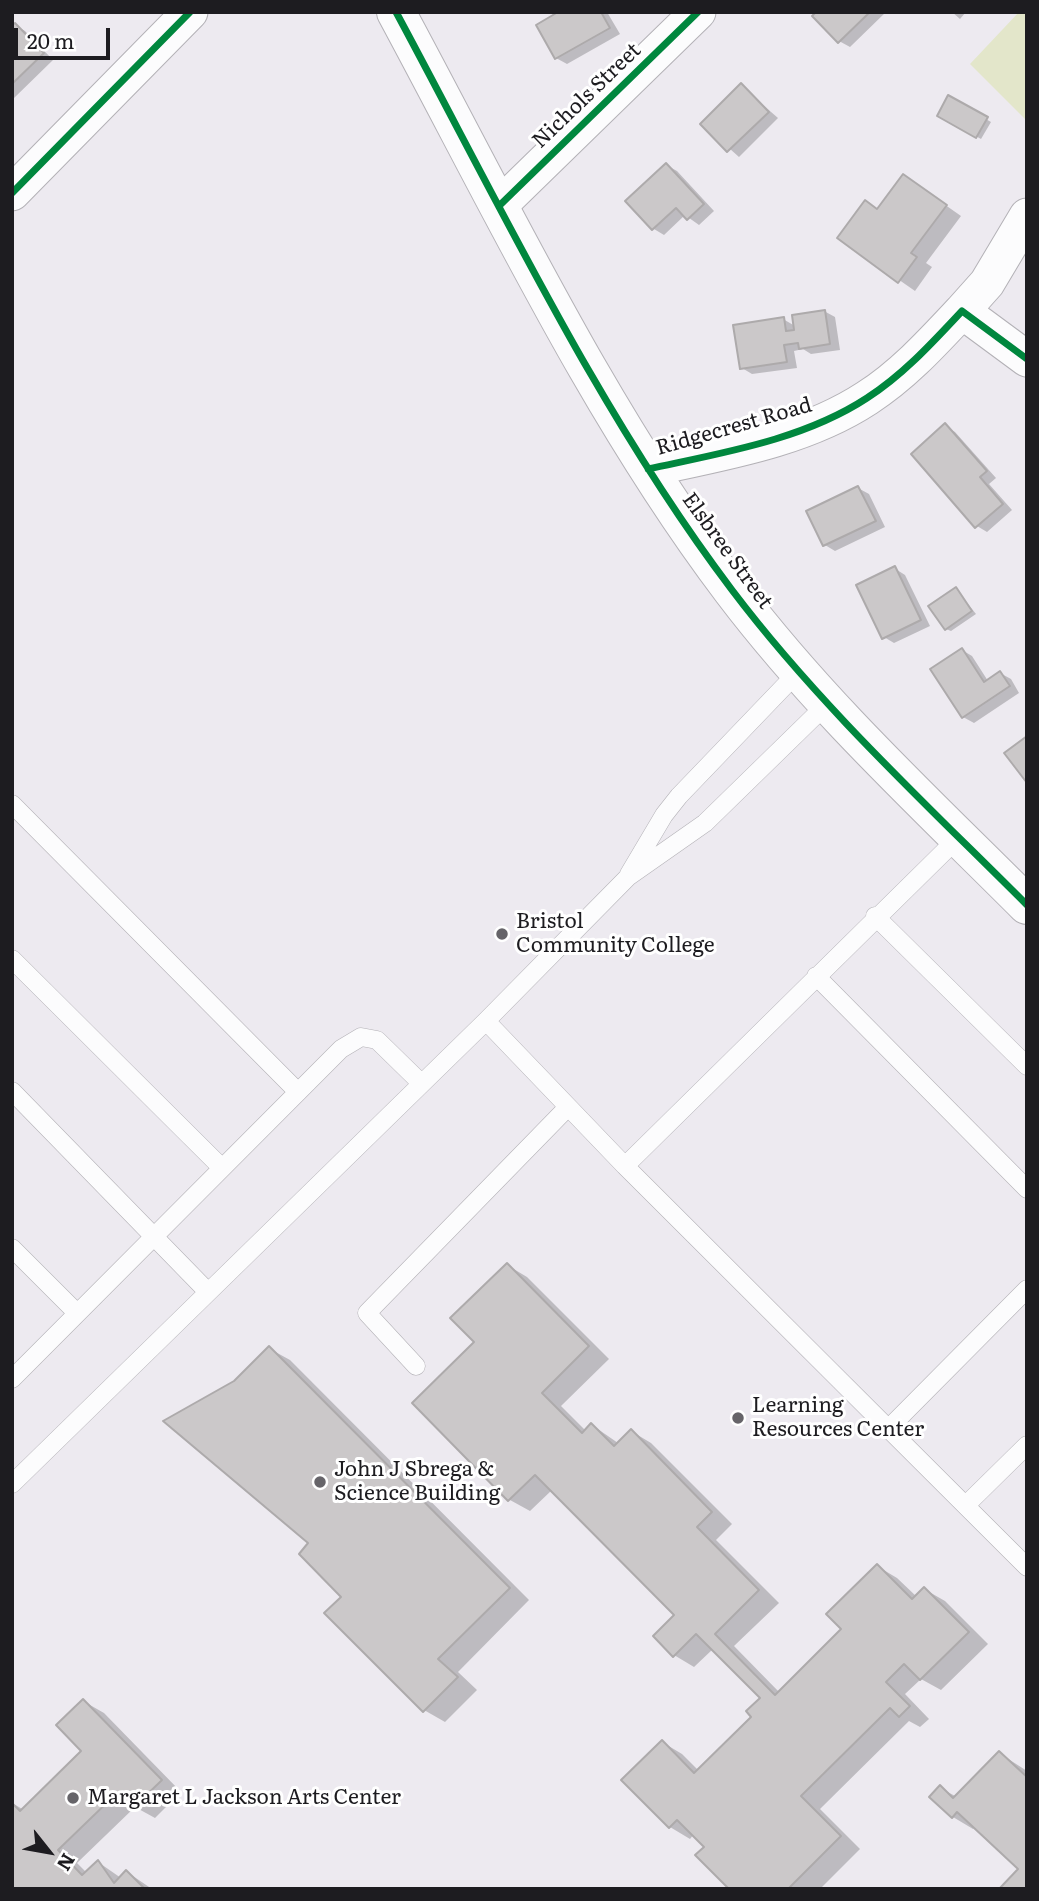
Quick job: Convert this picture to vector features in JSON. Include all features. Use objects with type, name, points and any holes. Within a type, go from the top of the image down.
[{"type":"street","points":[[12,193],[190,12]]},
{"type":"street","name":"Elsbree Street","points":[[396,12],[500,205],[648,469],[716,570],[798,673],[1027,905]]},
{"type":"street","name":"Nichols Street","points":[[500,205],[698,12]]},
{"type":"street","name":"Ridgecrest Road","points":[[648,469],[780,437],[850,409],[904,369],[962,311],[987,283],[1027,216]]},
{"type":"street","points":[[962,311],[1027,359]]},
{"type":"lane","points":[[628,877],[664,815],[679,796],[798,673]]},
{"type":"lane","points":[[12,1484],[420,1082],[486,1021],[628,877],[705,823],[827,704]]},
{"type":"lane","points":[[12,804],[298,1092]]},
{"type":"lane","points":[[625,1166],[875,916],[959,837]]},
{"type":"lane","points":[[875,916],[1027,1066]]},
{"type":"lane","points":[[12,959],[222,1168]]},
{"type":"lane","points":[[816,976],[1027,1189]]},
{"type":"lane","points":[[486,1021],[625,1166],[1027,1567]]},
{"type":"lane","points":[[12,1379],[341,1049],[361,1037],[377,1040],[420,1082]]},
{"type":"lane","points":[[12,1091],[156,1235],[208,1292]]},
{"type":"lane","points":[[416,1366],[367,1312],[568,1107]]},
{"type":"lane","points":[[12,1248],[77,1313]]},
{"type":"lane","points":[[889,1428],[1027,1289]]},
{"type":"lane","points":[[966,1505],[1027,1445]]},
{"type":"green space","points":[[1019,12],[1027,12],[1027,121],[970,64]]},
{"type":"building","points":[[558,12],[601,12],[610,28],[555,59],[536,25]]},
{"type":"building","points":[[816,12],[870,12],[838,43],[812,16]]},
{"type":"building","points":[[15,23],[44,53],[12,84],[12,25]]},
{"type":"building","points":[[741,83],[769,112],[727,152],[700,124]]},
{"type":"building","points":[[948,95],[988,117],[976,138],[937,116]]},
{"type":"building","points":[[666,163],[704,204],[687,220],[676,208],[652,230],[625,201]]},
{"type":"building","points":[[903,174],[947,205],[911,253],[917,257],[898,283],[837,238],[865,200],[877,209]]},
{"type":"building","points":[[825,310],[830,344],[799,349],[798,343],[784,345],[787,362],[740,369],[733,325],[784,317],[786,331],[794,330],[792,315]]},
{"type":"building","points":[[945,423],[987,471],[980,477],[1003,504],[975,528],[911,454]]},
{"type":"building","points":[[858,486],[876,521],[823,546],[806,511]]},
{"type":"building","points":[[895,566],[921,620],[882,639],[856,585]]},
{"type":"building","points":[[956,587],[972,611],[945,630],[928,606]]},
{"type":"building","points":[[962,648],[984,682],[1000,671],[1010,686],[962,718],[930,669]]},
{"type":"building","points":[[1027,736],[1027,783],[1004,753]]},
{"type":"building","points":[[507,1263],[589,1346],[542,1393],[582,1433],[591,1423],[614,1446],[631,1429],[712,1512],[697,1527],[759,1590],[715,1634],[775,1695],[841,1629],[826,1614],[877,1564],[912,1599],[924,1587],[969,1632],[920,1680],[904,1664],[886,1682],[910,1706],[899,1717],[890,1708],[801,1796],[841,1836],[788,1889],[729,1889],[695,1855],[704,1847],[677,1820],[669,1828],[621,1780],[662,1740],[694,1773],[751,1717],[746,1711],[760,1698],[696,1634],[673,1657],[653,1636],[674,1615],[535,1475],[508,1501],[412,1403],[474,1342],[450,1318]]},
{"type":"building","name":"John J Sbrega & Science Building","points":[[269,1346],[510,1588],[438,1659],[458,1677],[423,1712],[324,1613],[341,1597],[299,1554],[308,1543],[163,1421],[234,1381]]},
{"type":"building","name":"Margaret L Jackson Arts Center","points":[[83,1699],[162,1780],[133,1808],[118,1792],[58,1850],[82,1875],[98,1860],[114,1883],[126,1870],[145,1889],[12,1889],[12,1803],[20,1811],[81,1751],[56,1725]]},
{"type":"building","points":[[999,1751],[1027,1777],[1027,1889],[999,1889],[1018,1869],[957,1812],[952,1818],[929,1797],[940,1785],[953,1798]]},
{"type":"cycle path","points":[[12,193],[190,12]]},
{"type":"cycle path","points":[[396,12],[513,234],[595,382],[684,523],[732,590],[800,673],[874,752],[1027,905]]},
{"type":"cycle path","points":[[500,205],[698,12]]},
{"type":"cycle path","points":[[648,469],[732,451],[789,435],[842,412],[893,379],[962,311],[1027,359]]},
{"type":"place","name":"Bristol Community College","points":[[502,934]]},
{"type":"place","name":"Learning Resources Center","points":[[738,1418]]},
{"type":"place","name":"John J Sbrega & Science Building","points":[[320,1482]]},
{"type":"place","name":"Margaret L Jackson Arts Center","points":[[73,1798]]}]
